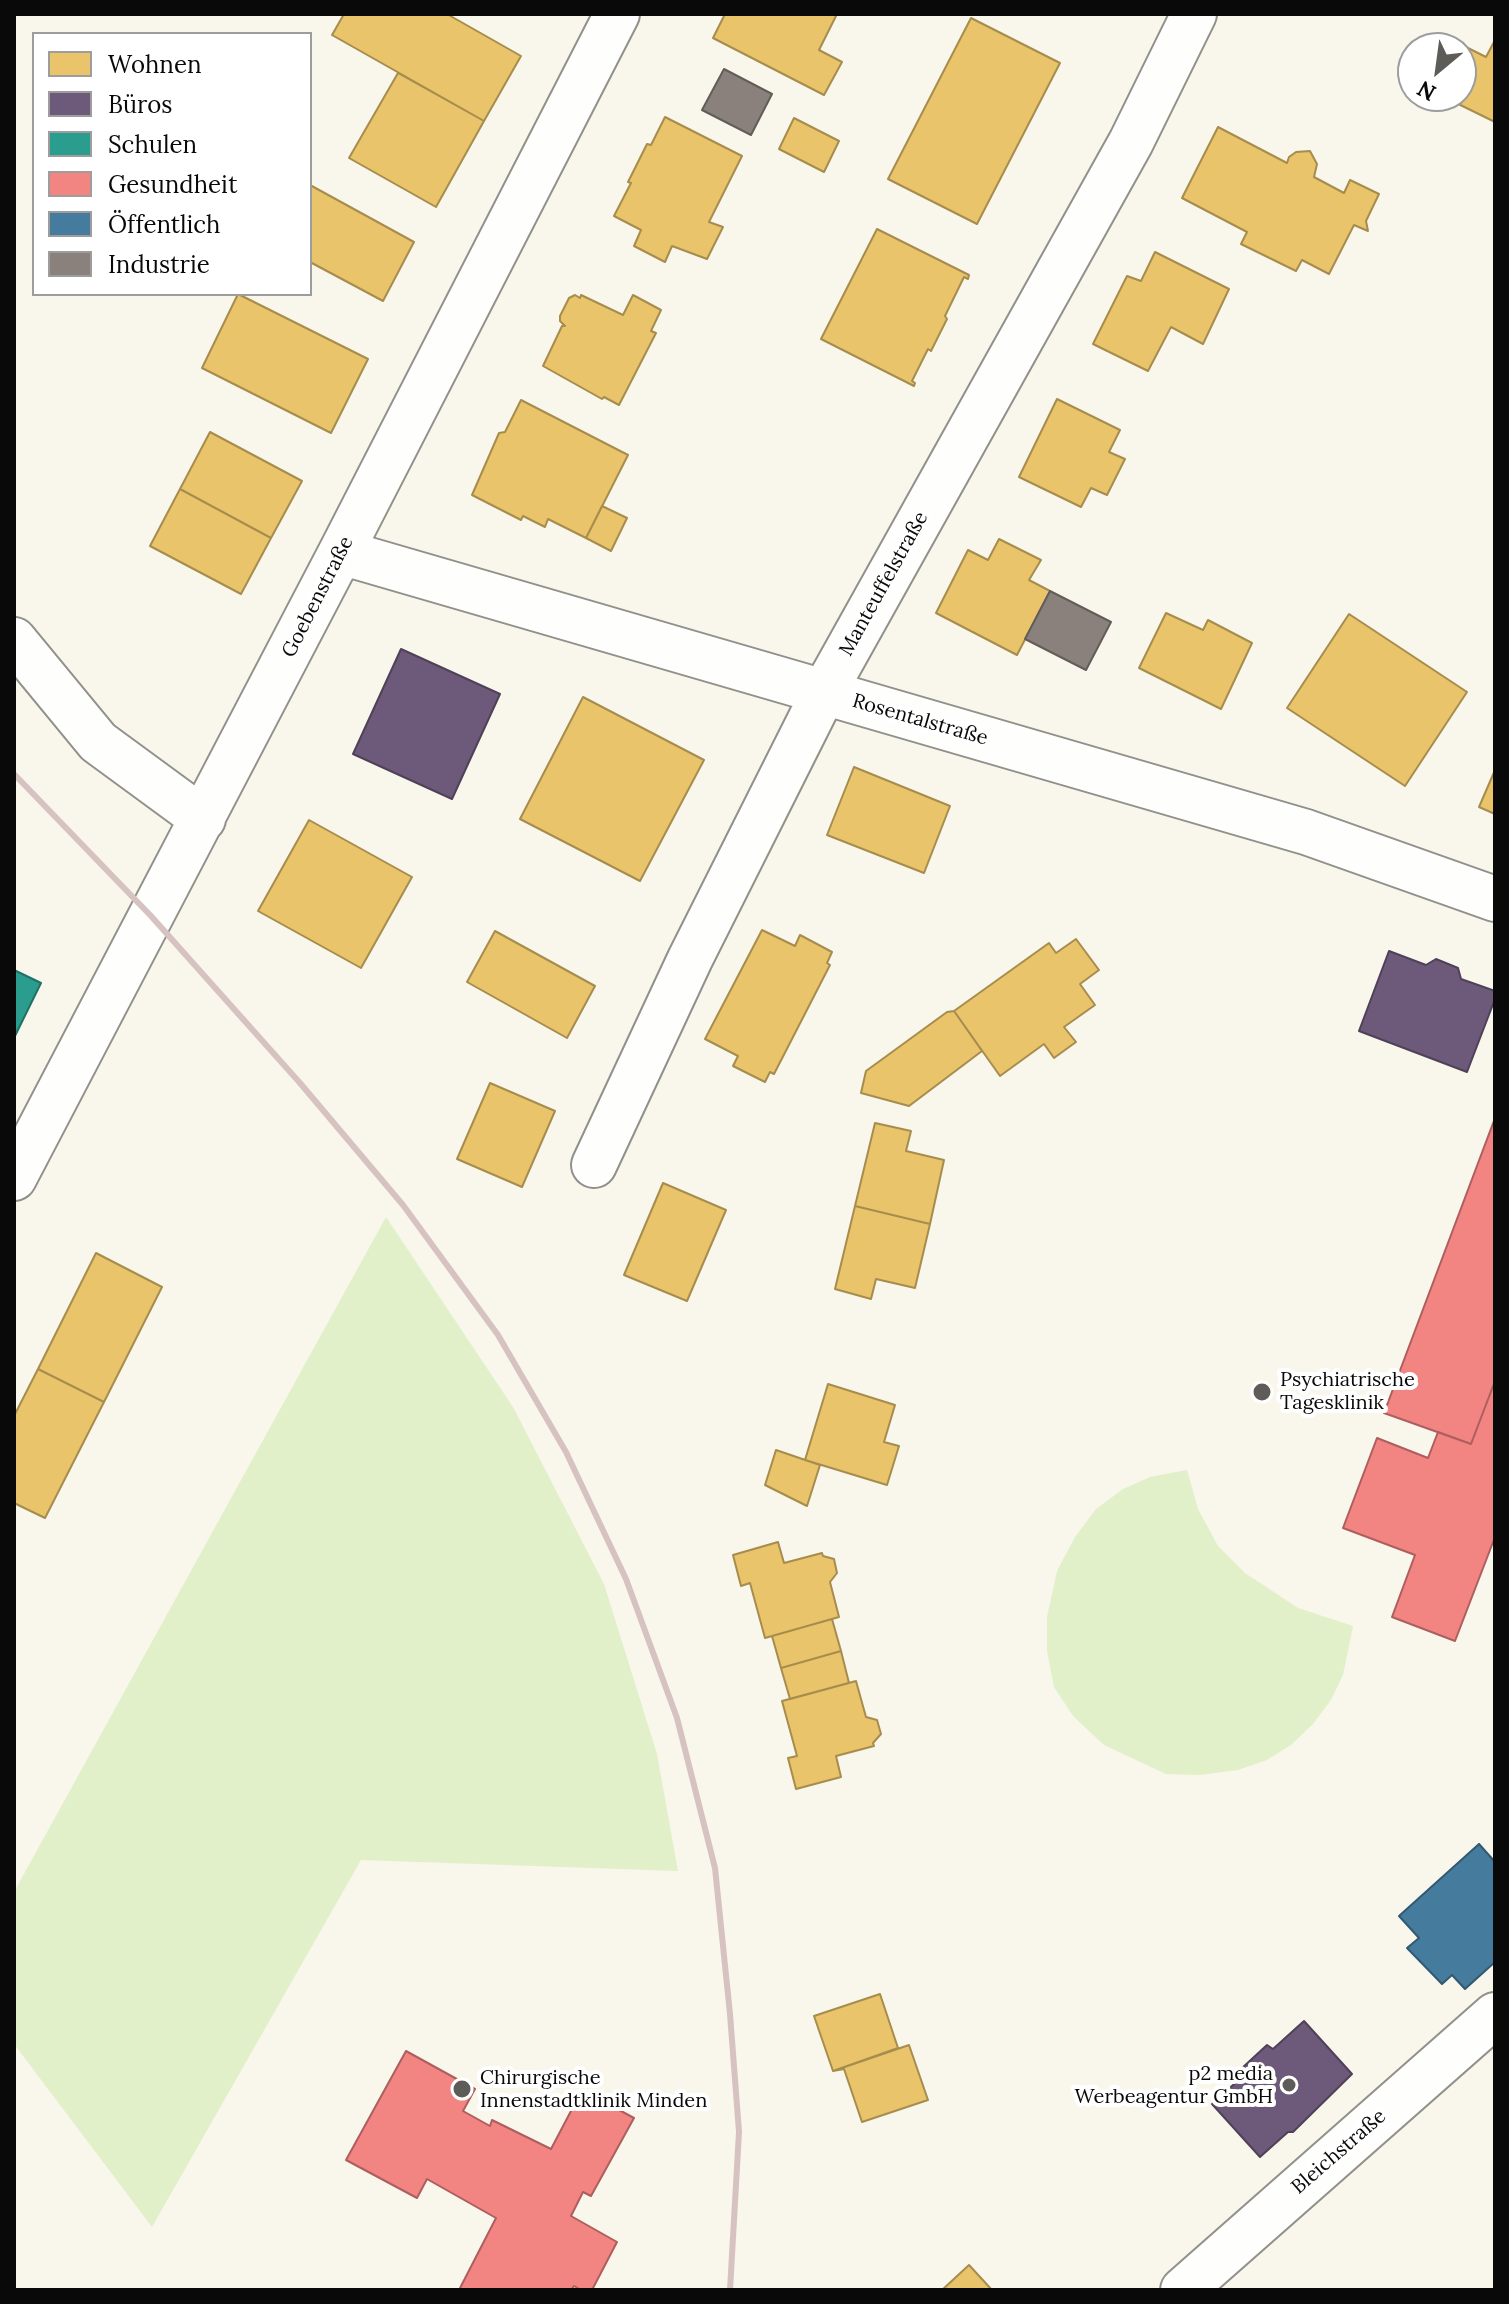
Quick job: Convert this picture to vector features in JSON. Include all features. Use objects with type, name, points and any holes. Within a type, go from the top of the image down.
[{"type":"street","name":"Goebenstraße","points":[[14,1178],[203,819],[617,14]]},
{"type":"street","name":"Manteuffelstraße","points":[[594,1165],[690,959],[824,692],[1131,142],[1194,14]]},
{"type":"street","name":"Rosentalstraße","points":[[341,552],[1306,832],[1495,899]]},
{"type":"street","points":[[14,640],[98,742],[203,819]]},
{"type":"street","name":"Bleichstraße","points":[[1183,2290],[1495,2015]]},
{"type":"green space","points":[[386,1217],[513,1407],[604,1584],[657,1754],[678,1871],[361,1860],[152,2227],[14,2044],[14,1892]]},
{"type":"green space","points":[[1187,1470],[1198,1509],[1218,1546],[1245,1573],[1298,1608],[1353,1626],[1343,1675],[1331,1700],[1313,1724],[1291,1745],[1267,1760],[1238,1770],[1200,1775],[1166,1774],[1104,1745],[1073,1716],[1054,1687],[1047,1651],[1047,1617],[1057,1571],[1075,1537],[1096,1509],[1123,1489],[1150,1477]]},
{"type":"building: Wohnen","points":[[344,14],[447,14],[521,56],[484,121],[332,35]]},
{"type":"building: Wohnen","points":[[725,14],[837,14],[819,50],[842,62],[824,95],[713,38]]},
{"type":"building: Wohnen","points":[[971,18],[1060,63],[977,224],[888,179]]},
{"type":"building: Wohnen","points":[[1495,40],[1495,122],[1475,112],[1477,52],[1486,57]]},
{"type":"building: Wohnen","points":[[398,73],[484,121],[436,207],[349,158]]},
{"type":"building: Wohnen","points":[[665,117],[742,156],[709,222],[723,227],[707,259],[672,246],[665,262],[634,246],[641,230],[614,216],[647,144],[651,145]]},
{"type":"building: Wohnen","points":[[794,118],[839,141],[824,172],[779,149]]},
{"type":"building: Wohnen","points":[[1218,127],[1287,163],[1296,152],[1310,151],[1317,164],[1314,177],[1344,193],[1350,180],[1379,194],[1366,221],[1368,231],[1354,225],[1329,274],[1302,260],[1296,271],[1241,244],[1247,232],[1182,198]]},
{"type":"building: Wohnen","points":[[312,186],[414,242],[383,301],[312,263]]},
{"type":"building: Wohnen","points":[[877,229],[969,275],[968,279],[964,277],[931,351],[928,349],[912,381],[914,386],[821,339]]},
{"type":"building: Wohnen","points":[[1155,252],[1229,289],[1203,344],[1171,327],[1148,371],[1093,344],[1127,276],[1141,281]]},
{"type":"building: Wohnen","points":[[575,295],[623,315],[633,295],[661,310],[651,331],[656,333],[619,405],[604,397],[602,399],[543,366],[562,326],[565,326],[560,316],[569,298]]},
{"type":"building: Wohnen","points":[[237,296],[368,359],[331,433],[202,368]]},
{"type":"building: Wohnen","points":[[1057,399],[1120,430],[1109,452],[1125,459],[1107,495],[1091,488],[1081,507],[1019,477]]},
{"type":"building: Wohnen","points":[[521,400],[628,455],[586,538],[548,519],[545,527],[523,516],[521,520],[472,495],[499,433],[505,432]]},
{"type":"building: Wohnen","points":[[210,432],[302,481],[271,538],[180,489]]},
{"type":"building: Wohnen","points":[[180,489],[271,538],[241,594],[150,546]]},
{"type":"building: Wohnen","points":[[602,506],[627,518],[611,551],[586,538]]},
{"type":"building: Wohnen","points":[[999,539],[1041,560],[1029,580],[1050,591],[1017,655],[936,613],[968,550],[988,560]]},
{"type":"building: Wohnen","points":[[1166,613],[1203,630],[1208,620],[1252,643],[1221,709],[1139,668]]},
{"type":"building: Wohnen","points":[[1349,614],[1467,692],[1405,786],[1287,708]]},
{"type":"building: Wohnen","points":[[583,697],[704,760],[640,881],[520,819]]},
{"type":"building: Wohnen","points":[[854,767],[950,806],[924,873],[827,835]]},
{"type":"building: Wohnen","points":[[1495,770],[1495,814],[1479,807]]},
{"type":"building: Wohnen","points":[[309,820],[412,877],[361,968],[258,911]]},
{"type":"building: Wohnen","points":[[762,930],[795,946],[800,935],[832,952],[827,963],[830,965],[774,1074],[770,1072],[765,1082],[733,1066],[738,1056],[705,1039]]},
{"type":"building: Wohnen","points":[[495,931],[595,986],[567,1038],[467,982]]},
{"type":"building: Wohnen","points":[[1076,939],[1099,970],[1080,984],[1095,1005],[1064,1027],[1076,1042],[1054,1058],[1044,1044],[1000,1076],[954,1011],[1049,943],[1056,953]]},
{"type":"building: Wohnen","points":[[954,1011],[982,1051],[909,1106],[861,1093],[866,1071],[947,1012]]},
{"type":"building: Wohnen","points":[[490,1083],[555,1111],[522,1187],[457,1159]]},
{"type":"building: Wohnen","points":[[875,1123],[911,1131],[906,1151],[944,1160],[930,1224],[855,1206]]},
{"type":"building: Wohnen","points":[[663,1183],[726,1210],[687,1301],[624,1275]]},
{"type":"building: Wohnen","points":[[855,1206],[930,1224],[915,1288],[876,1279],[871,1299],[835,1289]]},
{"type":"building: Wohnen","points":[[96,1253],[162,1287],[104,1402],[38,1369]]},
{"type":"building: Wohnen","points":[[38,1369],[104,1402],[45,1518],[14,1503],[14,1416]]},
{"type":"building: Wohnen","points":[[828,1384],[895,1405],[884,1442],[899,1446],[887,1485],[805,1460]]},
{"type":"building: Wohnen","points":[[776,1450],[820,1465],[807,1506],[765,1485]]},
{"type":"building: Wohnen","points":[[778,1542],[784,1563],[822,1553],[834,1559],[837,1573],[830,1582],[839,1617],[765,1638],[750,1583],[741,1586],[733,1555]]},
{"type":"building: Wohnen","points":[[832,1619],[841,1651],[781,1668],[772,1636]]},
{"type":"building: Wohnen","points":[[841,1651],[849,1683],[790,1699],[781,1668]]},
{"type":"building: Wohnen","points":[[856,1681],[866,1717],[877,1720],[881,1734],[874,1746],[836,1756],[841,1777],[796,1789],[788,1758],[797,1756],[782,1701]]},
{"type":"building: Wohnen","points":[[880,1994],[898,2048],[833,2071],[814,2016]]},
{"type":"building: Wohnen","points":[[909,2045],[928,2100],[862,2122],[844,2069],[833,2071]]},
{"type":"building: Wohnen","points":[[969,2265],[992,2290],[942,2290]]},
{"type":"building: Büros","points":[[401,649],[500,694],[452,799],[353,754]]},
{"type":"building: Büros","points":[[1389,951],[1426,965],[1436,959],[1458,968],[1461,979],[1495,991],[1495,999],[1467,1072],[1359,1031]]},
{"type":"building: Büros","points":[[1304,2021],[1352,2074],[1293,2132],[1288,2132],[1260,2157],[1212,2104],[1243,2076],[1241,2069],[1267,2045],[1273,2049]]},
{"type":"building: Schulen","points":[[14,970],[41,983],[14,1038]]},
{"type":"building: Gesundheit","points":[[1495,1118],[1495,1381],[1471,1444],[1384,1413]]},
{"type":"building: Gesundheit","points":[[1495,1381],[1495,1537],[1455,1641],[1392,1617],[1415,1555],[1343,1528],[1377,1438],[1428,1458],[1438,1432],[1471,1444]]},
{"type":"building: Gesundheit","points":[[406,2051],[475,2089],[463,2111],[490,2126],[492,2120],[551,2149],[582,2090],[634,2118],[591,2196],[583,2192],[571,2216],[617,2242],[592,2290],[574,2286],[571,2290],[459,2290],[496,2218],[427,2179],[417,2198],[346,2160]]},
{"type":"building: Öffentlich","points":[[1479,1844],[1495,1862],[1495,1962],[1465,1989],[1452,1975],[1442,1984],[1407,1948],[1419,1938],[1399,1916]]},
{"type":"building: Industrie","points":[[724,69],[772,94],[751,135],[702,110]]},
{"type":"building: Industrie","points":[[1050,591],[1111,622],[1086,670],[1025,639]]},
{"type":"railway","points":[[14,774],[151,916],[300,1083],[403,1205],[498,1335],[566,1452],[626,1579],[677,1718],[715,1868],[739,2132],[730,2290]]},
{"type":"place","name":"Psychiatrische Tagesklinik","points":[[1262,1392]]},
{"type":"place","name":"p2 media Werbeagentur GmbH","points":[[1289,2085]]},
{"type":"place","name":"Chirurgische Innenstadtklinik Minden","points":[[462,2089]]}]
